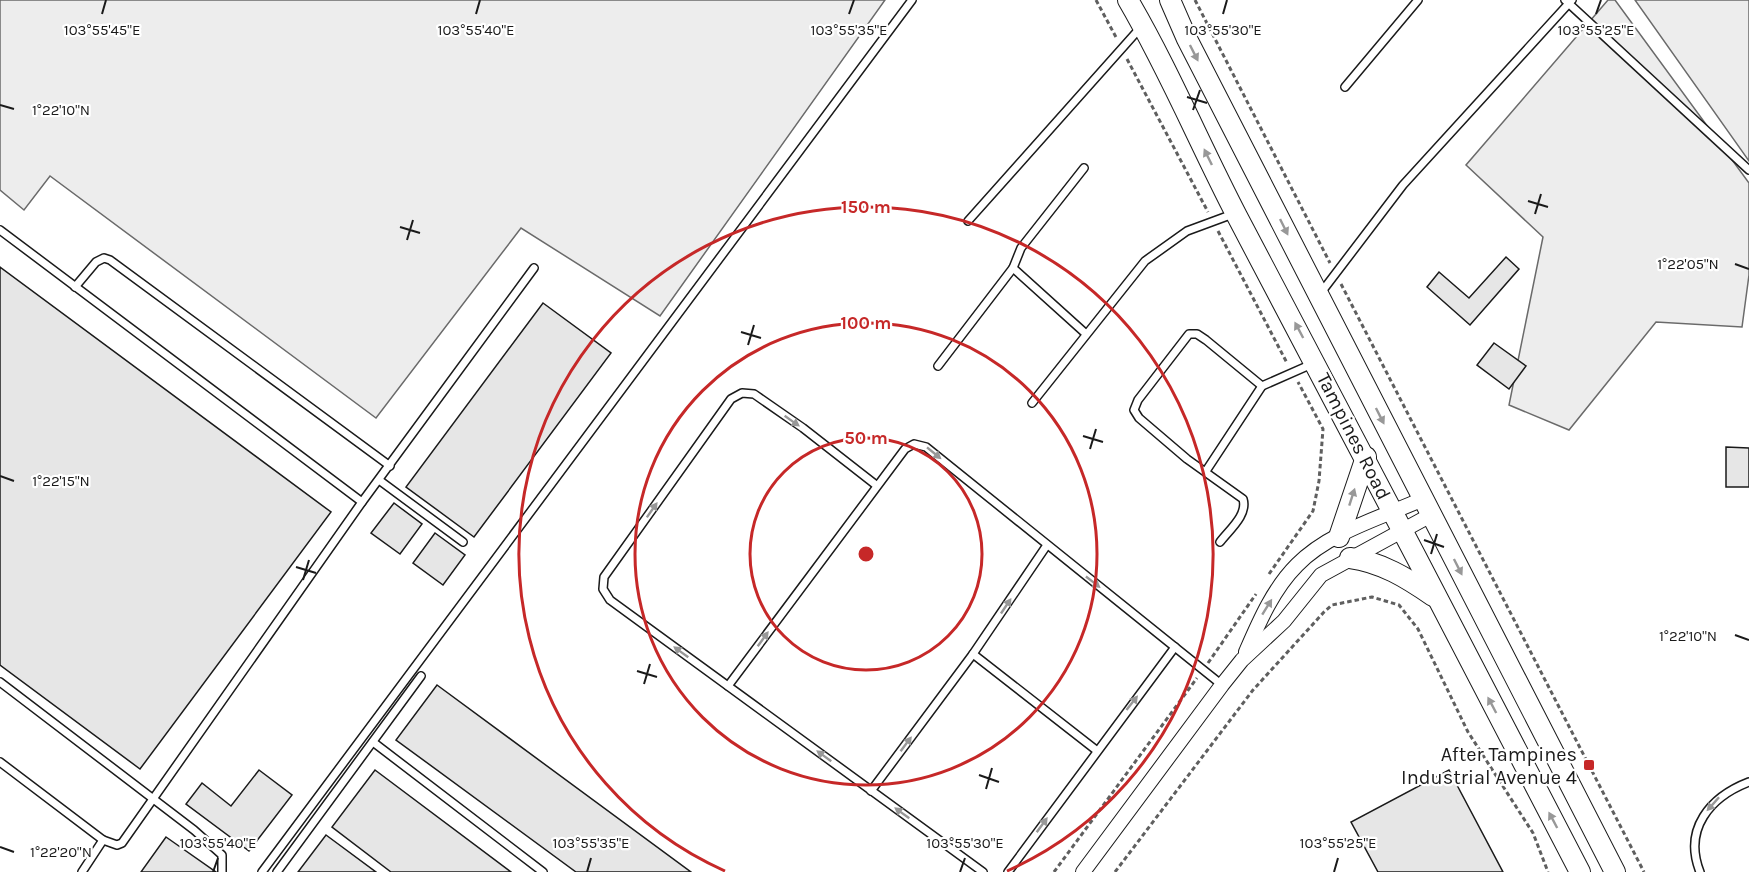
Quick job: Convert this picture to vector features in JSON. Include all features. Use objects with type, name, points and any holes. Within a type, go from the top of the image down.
[{"type":"main road","name":"Tampines Road","points":[[1128,0],[1143,25],[1236,213],[1366,457],[1436,597],[1580,872]]},
{"type":"main road","name":"Tampines Road","points":[[1170,0],[1187,39],[1318,296],[1615,872]]},
{"type":"main road","points":[[1339,537],[1366,457]]},
{"type":"main road","points":[[1350,558],[1365,560],[1404,576],[1436,597]]},
{"type":"street","points":[[1242,660],[1266,607],[1297,565],[1339,537],[1397,521],[1427,507]]},
{"type":"street","points":[[1083,872],[1242,660],[1284,621],[1321,575],[1350,558],[1397,521]]},
{"type":"lane","points":[[262,872],[912,0]]},
{"type":"lane","points":[[1346,87],[1419,0]]},
{"type":"lane","points":[[1318,296],[1403,185],[1569,1],[1749,170]]},
{"type":"lane","points":[[968,221],[1143,25]]},
{"type":"lane","points":[[938,366],[1013,267],[1021,248],[1084,168]]},
{"type":"lane","points":[[1032,403],[1085,333],[1145,261],[1187,231],[1236,213]]},
{"type":"lane","points":[[0,230],[362,502]]},
{"type":"lane","points":[[75,287],[96,262],[104,258],[110,260],[390,466]]},
{"type":"lane","points":[[1013,267],[1085,333]]},
{"type":"lane","points":[[0,762],[104,840],[117,845],[122,843],[362,502],[534,268]]},
{"type":"lane","points":[[1220,542],[1245,506],[1243,499],[1187,459],[1139,418],[1134,410],[1138,400],[1189,334],[1197,334],[1206,340],[1262,386]]},
{"type":"lane","points":[[1206,471],[1262,386],[1316,362]]},
{"type":"lane","points":[[876,485],[804,428],[754,394],[742,393],[731,399],[604,577],[603,590],[610,600],[983,872]]},
{"type":"lane","points":[[728,686],[876,485],[905,449],[914,444],[926,447],[1222,685]]},
{"type":"lane","points":[[379,480],[463,542]]},
{"type":"lane","points":[[871,790],[973,654],[1047,545]]},
{"type":"lane","points":[[1008,872],[1096,750],[1175,647]]},
{"type":"lane","points":[[973,654],[1096,750]]},
{"type":"lane","points":[[277,872],[422,676]]},
{"type":"lane","points":[[0,682],[154,797],[222,855],[222,872]]},
{"type":"lane","points":[[373,742],[543,872]]},
{"type":"lane","points":[[1700,872],[1695,843],[1700,822],[1711,804],[1727,791],[1749,782]]},
{"type":"lane","points":[[82,872],[104,840]]},
{"type":"path","points":[[1096,0],[1323,429],[1320,480],[1313,511],[1298,529],[1266,579]]},
{"type":"path","points":[[1195,0],[1644,872]]},
{"type":"path","points":[[1054,872],[1260,589]]},
{"type":"path","points":[[1115,872],[1253,690],[1324,612],[1332,605],[1372,597],[1399,604],[1418,629],[1468,732],[1533,833],[1548,872]]},
{"type":"shaded area","points":[[0,0],[885,0],[660,316],[521,228],[376,418],[50,176],[24,210],[0,190]]},
{"type":"shaded area","points":[[1608,0],[1615,0],[1749,183],[1749,275],[1742,327],[1656,322],[1569,430],[1509,405],[1543,237],[1466,165]]},
{"type":"shaded area","points":[[1635,0],[1749,0],[1749,161]]},
{"type":"building","points":[[1506,257],[1519,269],[1470,325],[1427,287],[1439,272],[1469,298]]},
{"type":"building","points":[[0,267],[331,512],[140,769],[0,665]]},
{"type":"building","points":[[543,303],[611,353],[474,537],[406,487]]},
{"type":"building","points":[[1494,343],[1526,366],[1509,389],[1477,365]]},
{"type":"building","points":[[1726,447],[1749,448],[1749,487],[1726,487]]},
{"type":"building","points":[[394,503],[422,524],[400,554],[371,533]]},
{"type":"building","points":[[435,533],[465,555],[443,585],[413,563]]},
{"type":"building","points":[[437,685],[691,872],[576,872],[396,740]]},
{"type":"building","points":[[259,770],[292,795],[249,851],[186,804],[202,783],[231,806]]},
{"type":"building","points":[[375,770],[511,872],[391,872],[332,827]]},
{"type":"building","points":[[1449,770],[1503,872],[1378,872],[1351,822]]},
{"type":"building","points":[[326,835],[376,872],[298,872]]},
{"type":"building","points":[[166,837],[216,872],[141,872]]},
{"type":"place","name":"After Tampines Industrial Avenue 4","points":[[1589,765]]}]
